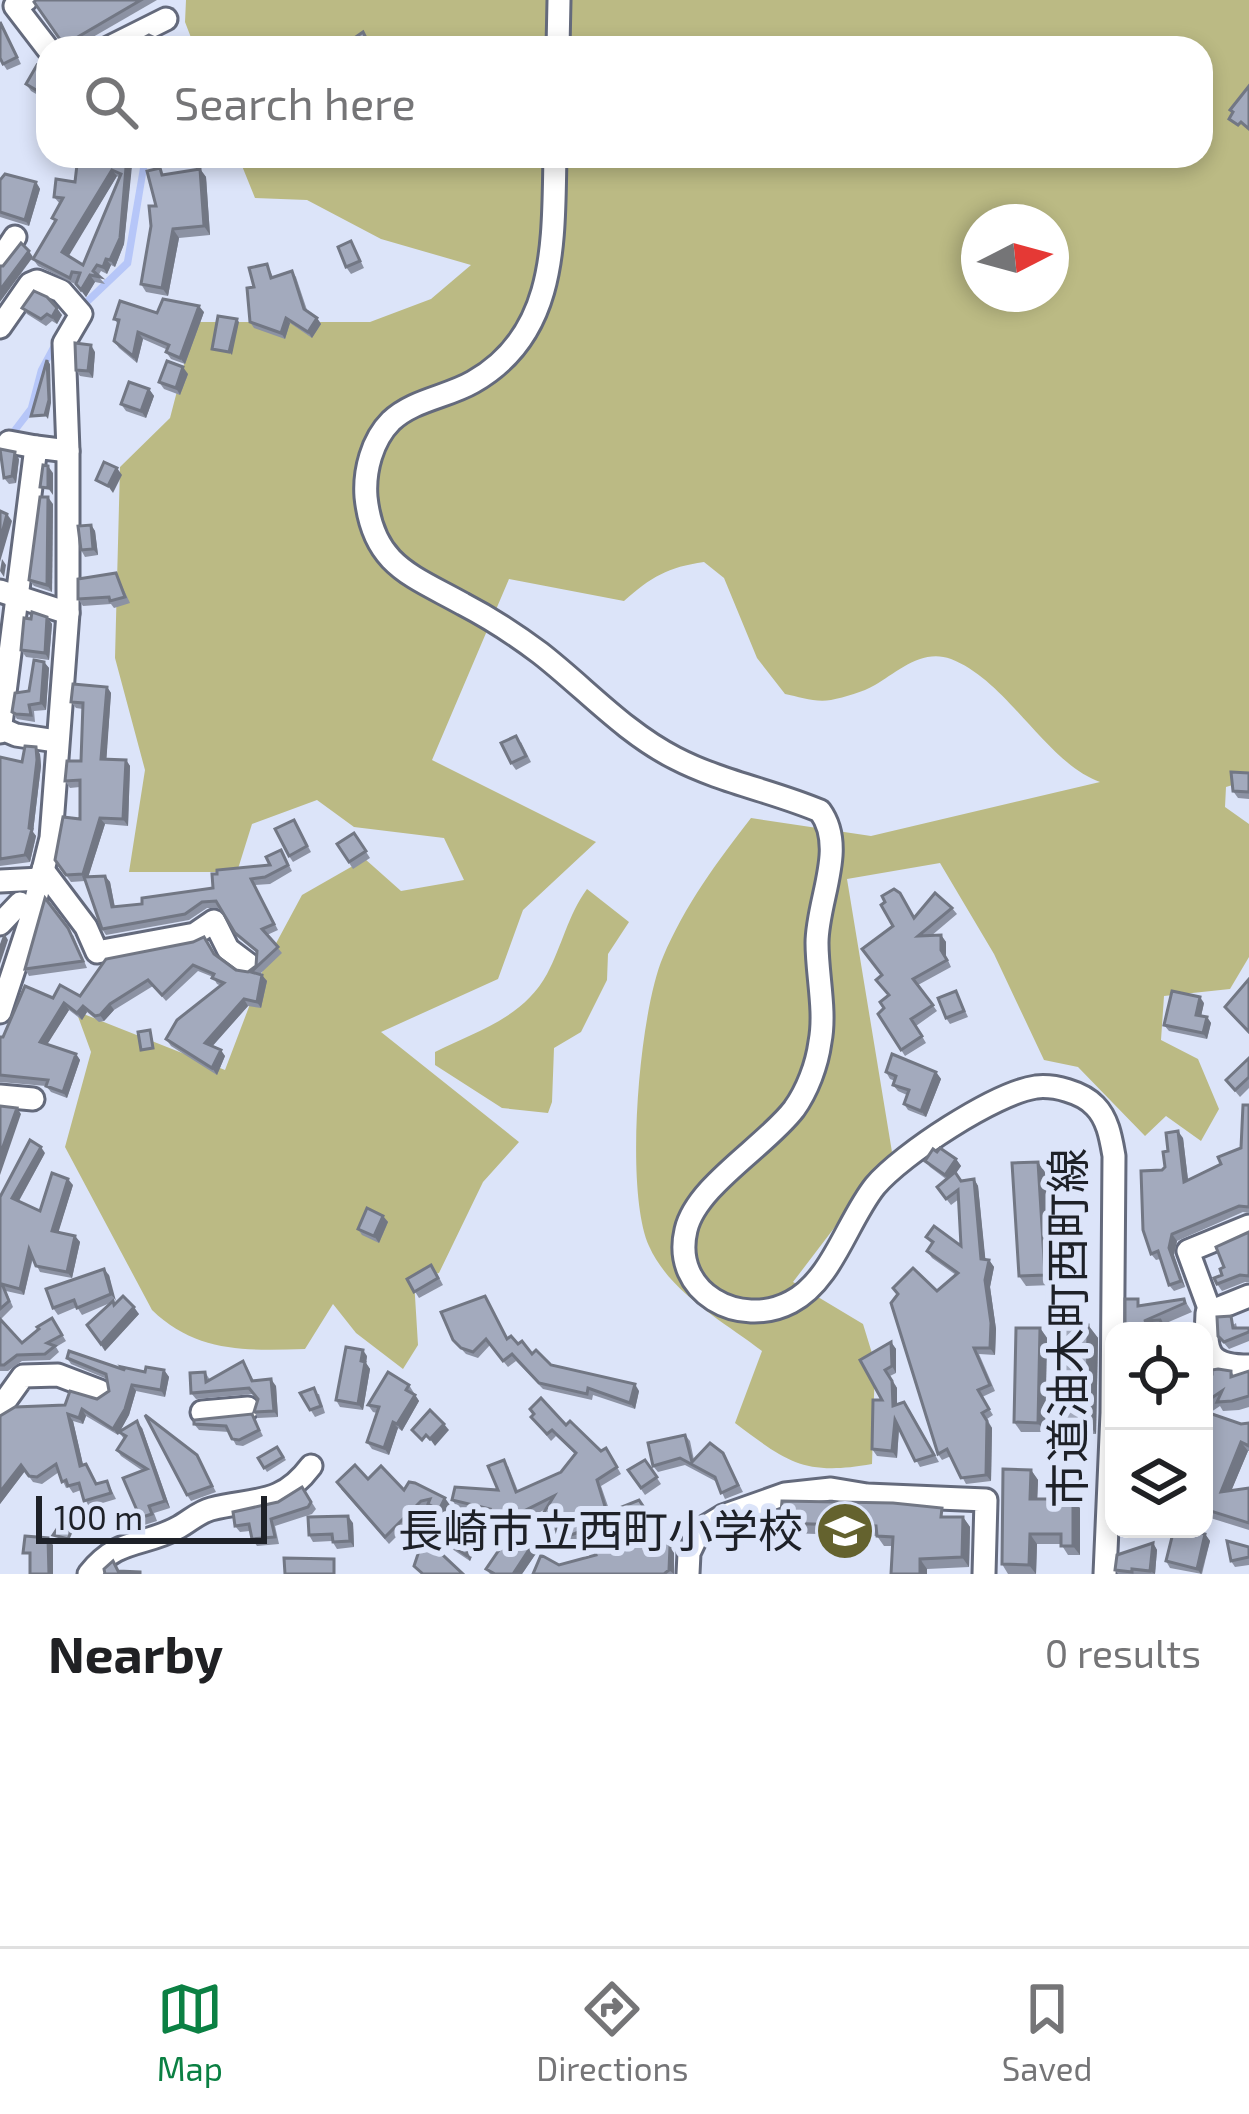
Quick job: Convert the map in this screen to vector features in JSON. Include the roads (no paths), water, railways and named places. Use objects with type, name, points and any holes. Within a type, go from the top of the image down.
[{"type":"street","points":[[26,0],[15,7],[38,36]]},
{"type":"street","points":[[558,36],[559,0]]},
{"type":"street","points":[[132,36],[166,19]]},
{"type":"street","name":"市道油木町西町線","points":[[554,168],[550,274],[534,318],[507,355],[474,382],[414,406],[390,422],[372,452],[364,480],[368,516],[377,539],[394,565],[537,651],[617,715],[630,732],[697,768],[820,812],[831,826],[817,937],[821,1039],[811,1078],[794,1109],[701,1201],[686,1228],[684,1258],[694,1282],[712,1300],[733,1311],[757,1313],[801,1297],[817,1281],[874,1188],[902,1159],[982,1111],[1036,1087],[1068,1090],[1094,1105],[1108,1126],[1114,1156],[1105,1574]]},
{"type":"street","points":[[0,260],[15,237]]},
{"type":"street","points":[[0,327],[30,284],[38,281],[61,291],[81,314],[64,343],[68,613],[51,838],[32,915],[5,980],[0,1012]]},
{"type":"street","points":[[9,442],[68,451]]},
{"type":"street","points":[[36,447],[8,594],[0,729],[56,741]]},
{"type":"street","points":[[8,594],[68,613]]},
{"type":"street","points":[[0,881],[42,875]]},
{"type":"street","points":[[42,875],[86,927],[97,952],[195,934],[214,921],[228,949],[248,964]]},
{"type":"street","points":[[0,924],[20,903],[32,915]]},
{"type":"street","points":[[0,1096],[33,1099]]},
{"type":"street","points":[[1249,1226],[1188,1250],[1210,1311],[1206,1338],[1210,1354],[1230,1366],[1249,1366]]},
{"type":"street","points":[[1210,1311],[1249,1296]]},
{"type":"street","points":[[0,1373],[58,1375],[100,1391]]},
{"type":"street","points":[[0,1408],[23,1376]]},
{"type":"street","points":[[202,1412],[248,1408]]},
{"type":"street","points":[[89,1574],[128,1542],[178,1527],[206,1510],[295,1488],[311,1466]]},
{"type":"street","points":[[688,1574],[694,1541],[711,1523],[785,1493],[831,1489],[986,1500],[984,1574]]},
{"type":"water","points":[[140,168],[147,168],[131,265],[72,321],[44,372],[35,410],[0,455],[0,444],[28,407],[38,369],[66,317],[124,261]]},
{"type":"place","name":"長崎市立西町小学校","points":[[845,1531]]}]
